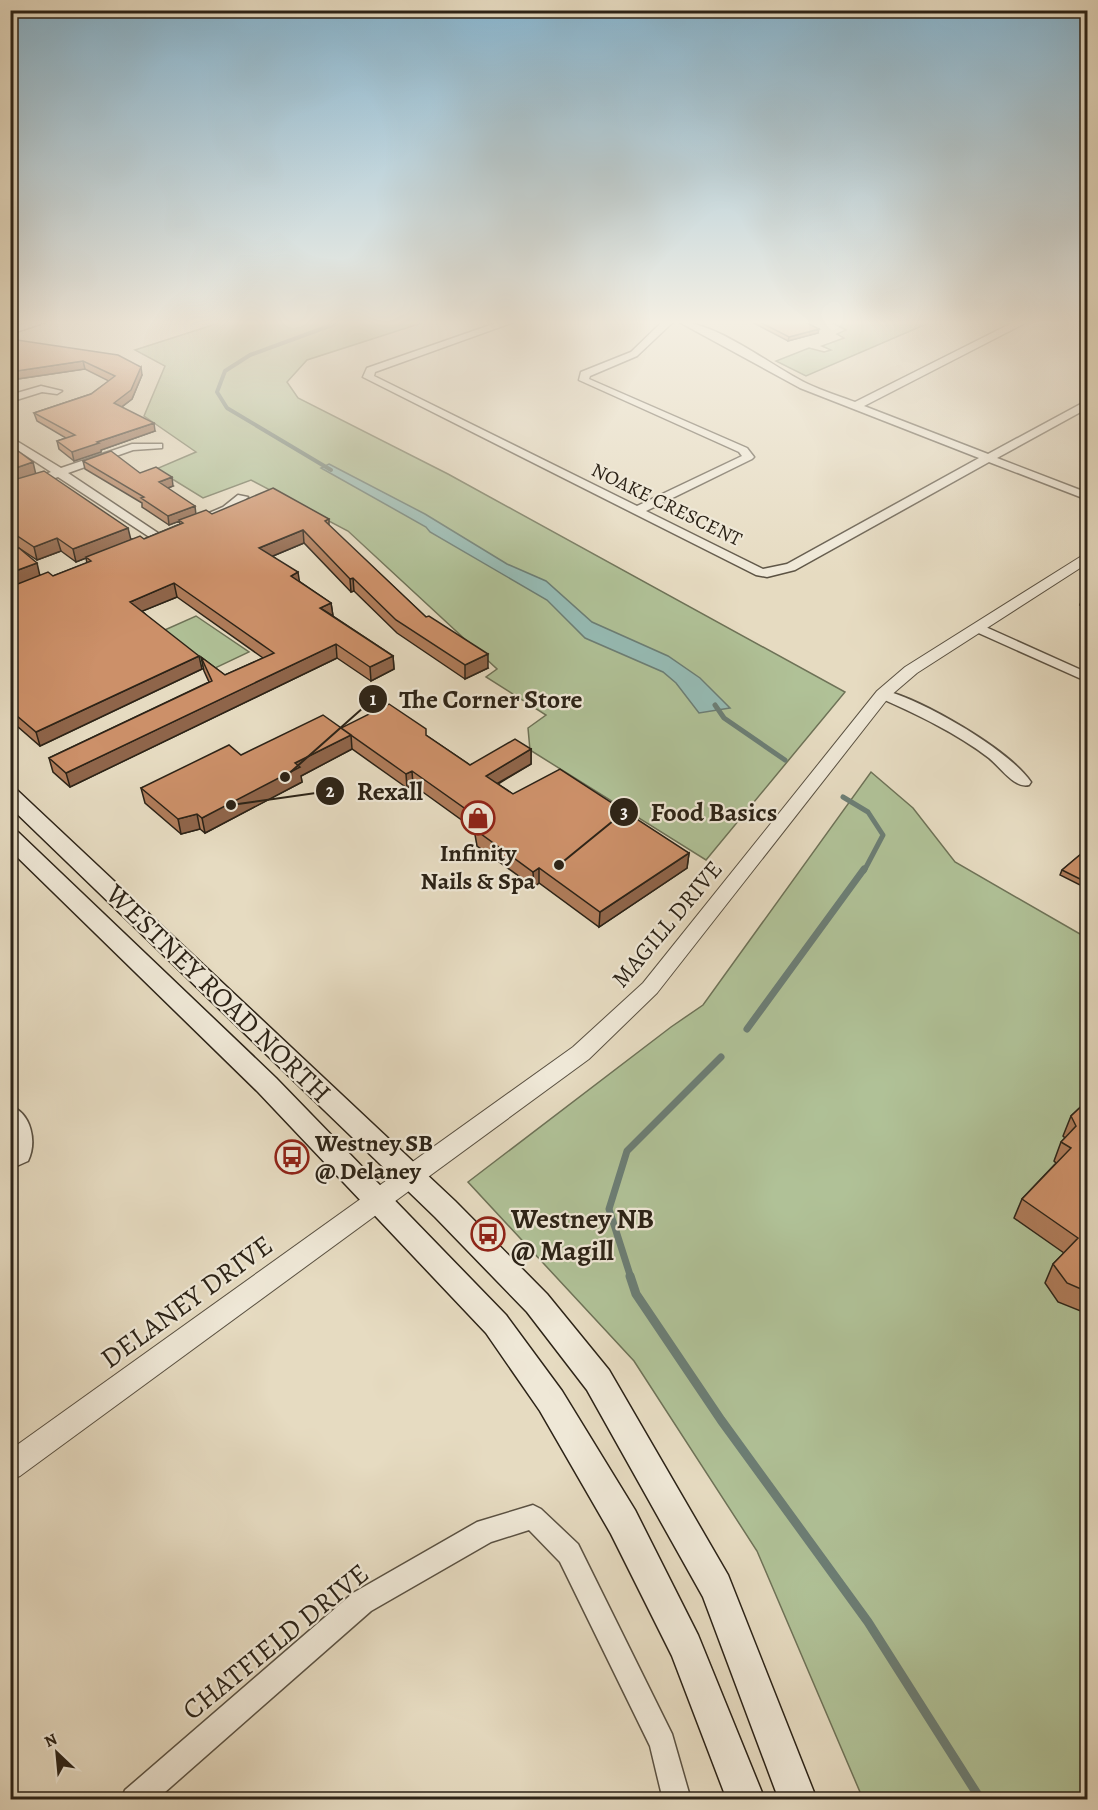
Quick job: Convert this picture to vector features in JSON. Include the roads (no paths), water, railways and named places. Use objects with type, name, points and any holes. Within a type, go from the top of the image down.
[{"type":"main road","name":"WESTNEY ROAD NORTH","points":[[10,795],[396,1189],[410,1232],[496,1324],[551,1401],[623,1522],[686,1647],[746,1800]]},
{"type":"main road","name":"WESTNEY ROAD NORTH","points":[[10,837],[267,1085],[537,1303],[598,1380],[716,1587],[798,1800]]},
{"type":"street","name":"NOAKE CRESCENT","points":[[428,406],[760,572],[767,573],[791,567],[1082,406]]},
{"type":"street","points":[[638,510],[748,457],[743,450],[644,406]]},
{"type":"street","points":[[857,406],[1088,497]]},
{"type":"street","points":[[10,440],[158,537]]},
{"type":"street","points":[[10,490],[132,447],[158,446]]},
{"type":"street","points":[[198,521],[228,509],[242,497]]},
{"type":"street","name":"MAGILL DRIVE","points":[[396,1189],[581,1053],[634,1005],[883,694],[911,670],[1088,556]]},
{"type":"street","points":[[979,628],[1088,678]]},
{"type":"street","points":[[883,694],[982,744],[1006,762],[1024,782]]},
{"type":"street","points":[[10,1113],[21,1125],[25,1140],[21,1155],[10,1161]]},
{"type":"street","name":"DELANEY DRIVE","points":[[10,1467],[396,1189]]},
{"type":"street","name":"CHATFIELD DRIVE","points":[[135,1800],[362,1602],[486,1531],[533,1517],[569,1553],[663,1743],[677,1800]]},
{"type":"water","points":[[329,464],[425,514],[507,564],[546,581],[592,622],[668,656],[700,678],[730,708],[699,713],[676,683],[663,672],[585,638],[547,600],[430,532],[426,527],[321,468]]},
{"type":"waterway","points":[[226,406],[331,470]]},
{"type":"waterway","points":[[715,705],[724,718],[785,760]]},
{"type":"waterway","points":[[843,797],[868,812],[883,835],[864,871]]},
{"type":"waterway","points":[[747,1029],[864,869]]},
{"type":"waterway","points":[[631,1278],[609,1209],[627,1151],[721,1057]]},
{"type":"waterway","points":[[630,1276],[636,1294],[721,1420],[868,1622],[981,1800]]},
{"type":"place","name":"The Corner Store","points":[[285,777]]},
{"type":"place","name":"Rexall","points":[[231,805]]},
{"type":"place","name":"Infinity Nails & Spa","points":[[478,818]]},
{"type":"place","name":"Food Basics","points":[[559,865]]},
{"type":"place","name":"Westney SB @ Delaney","points":[[292,1157]]},
{"type":"place","name":"Westney NB @ Magill","points":[[488,1234]]}]
